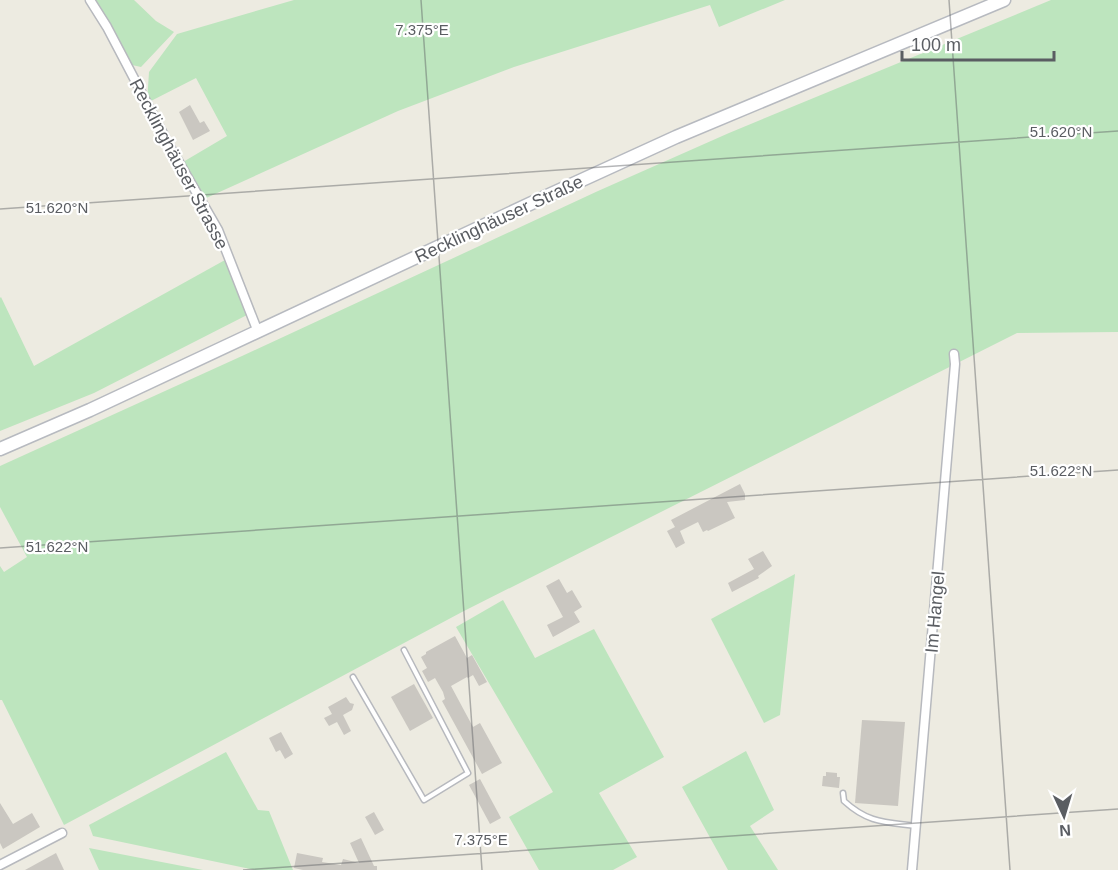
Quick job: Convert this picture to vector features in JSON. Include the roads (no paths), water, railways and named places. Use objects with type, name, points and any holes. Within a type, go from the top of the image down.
[{"type":"main road","name":"Recklinghäuser Straße","points":[[0,449],[90,410],[676,137],[1004,0]]},
{"type":"street","name":"Recklinghäuser Strasse","points":[[90,0],[218,230],[258,332]]},
{"type":"street","name":"Im Hangel","points":[[912,870],[955,364],[954,354]]},
{"type":"street","points":[[0,865],[62,833]]},
{"type":"lane","points":[[353,677],[424,800],[468,773],[404,650]]},
{"type":"lane","points":[[843,793],[844,801],[866,817],[882,822],[916,826]]}]
